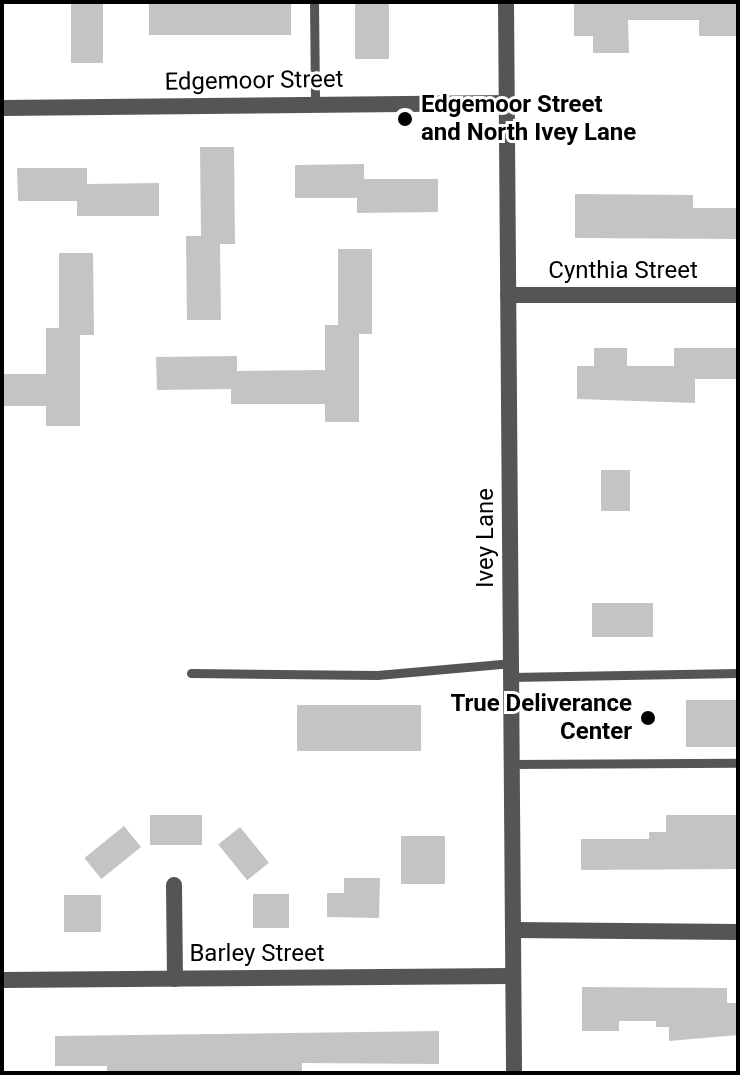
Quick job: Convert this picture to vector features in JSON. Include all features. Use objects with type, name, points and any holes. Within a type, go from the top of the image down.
[{"type":"street","name":"Ivey Lane","points":[[506,2],[514,1073]]},
{"type":"street","name":"Edgemoor Street","points":[[2,108],[506,103]]},
{"type":"street","name":"Cynthia Street","points":[[508,295],[738,295]]},
{"type":"street","points":[[174,885],[175,979]]},
{"type":"street","points":[[513,930],[738,932]]},
{"type":"street","name":"Barley Street","points":[[2,980],[513,976]]},
{"type":"lane","points":[[314,2],[315,105]]},
{"type":"lane","points":[[191,673],[377,675],[511,670],[738,673]]},
{"type":"lane","points":[[512,764],[738,763]]},
{"type":"building","points":[[71,2],[103,2],[103,63],[71,63]]},
{"type":"building","points":[[149,2],[291,2],[291,35],[149,35]]},
{"type":"building","points":[[355,2],[389,2],[389,59],[355,59]]},
{"type":"building","points":[[574,2],[738,2],[738,36],[699,36],[699,20],[628,20],[629,53],[593,53],[593,36],[574,36]]},
{"type":"building","points":[[200,147],[234,147],[235,244],[220,244],[221,320],[187,320],[186,236],[201,236]]},
{"type":"building","points":[[364,164],[364,179],[438,179],[438,212],[357,213],[357,198],[295,198],[295,165]]},
{"type":"building","points":[[17,168],[87,168],[87,184],[159,183],[159,216],[77,216],[77,201],[18,201]]},
{"type":"building","points":[[575,194],[693,195],[693,208],[738,208],[738,239],[575,238]]},
{"type":"building","points":[[338,249],[372,249],[372,334],[359,334],[359,422],[325,422],[325,404],[231,404],[231,389],[157,390],[156,357],[237,356],[237,371],[325,370],[325,325],[338,325]]},
{"type":"building","points":[[59,253],[93,253],[94,335],[80,335],[80,426],[46,426],[46,406],[2,406],[2,374],[46,374],[46,328],[59,328]]},
{"type":"building","points":[[594,348],[627,348],[627,366],[674,366],[674,348],[738,348],[738,379],[695,379],[695,403],[577,399],[577,366],[594,366]]},
{"type":"building","points":[[601,470],[630,470],[630,511],[601,511]]},
{"type":"building","points":[[592,603],[653,603],[653,637],[592,637]]},
{"type":"building","points":[[686,700],[738,700],[738,747],[686,747]]},
{"type":"building","points":[[297,705],[421,705],[421,751],[297,751]]},
{"type":"building","points":[[150,815],[202,815],[202,845],[150,845]]},
{"type":"building","points":[[666,815],[738,815],[737,869],[581,870],[581,839],[649,839],[649,832],[666,832]]},
{"type":"building","points":[[124,826],[141,847],[101,879],[84,858]]},
{"type":"building","points":[[240,827],[269,863],[247,880],[218,845]]},
{"type":"building","points":[[401,836],[445,836],[445,884],[401,884]]},
{"type":"building","points":[[344,878],[380,878],[379,918],[327,917],[327,893],[344,893]]},
{"type":"building","points":[[253,894],[289,894],[289,928],[253,928]]},
{"type":"building","points":[[64,895],[101,895],[101,932],[64,932]]},
{"type":"building","points":[[582,987],[727,988],[727,1003],[738,1003],[738,1035],[669,1041],[669,1027],[656,1027],[656,1021],[619,1021],[619,1031],[582,1031]]},
{"type":"building","points":[[439,1031],[439,1064],[302,1063],[302,1073],[107,1073],[107,1066],[55,1066],[55,1036]]},
{"type":"place","name":"Edgemoor Street and North Ivey Lane","points":[[405,119]]},
{"type":"place","name":"True Deliverance Center","points":[[648,718]]}]
